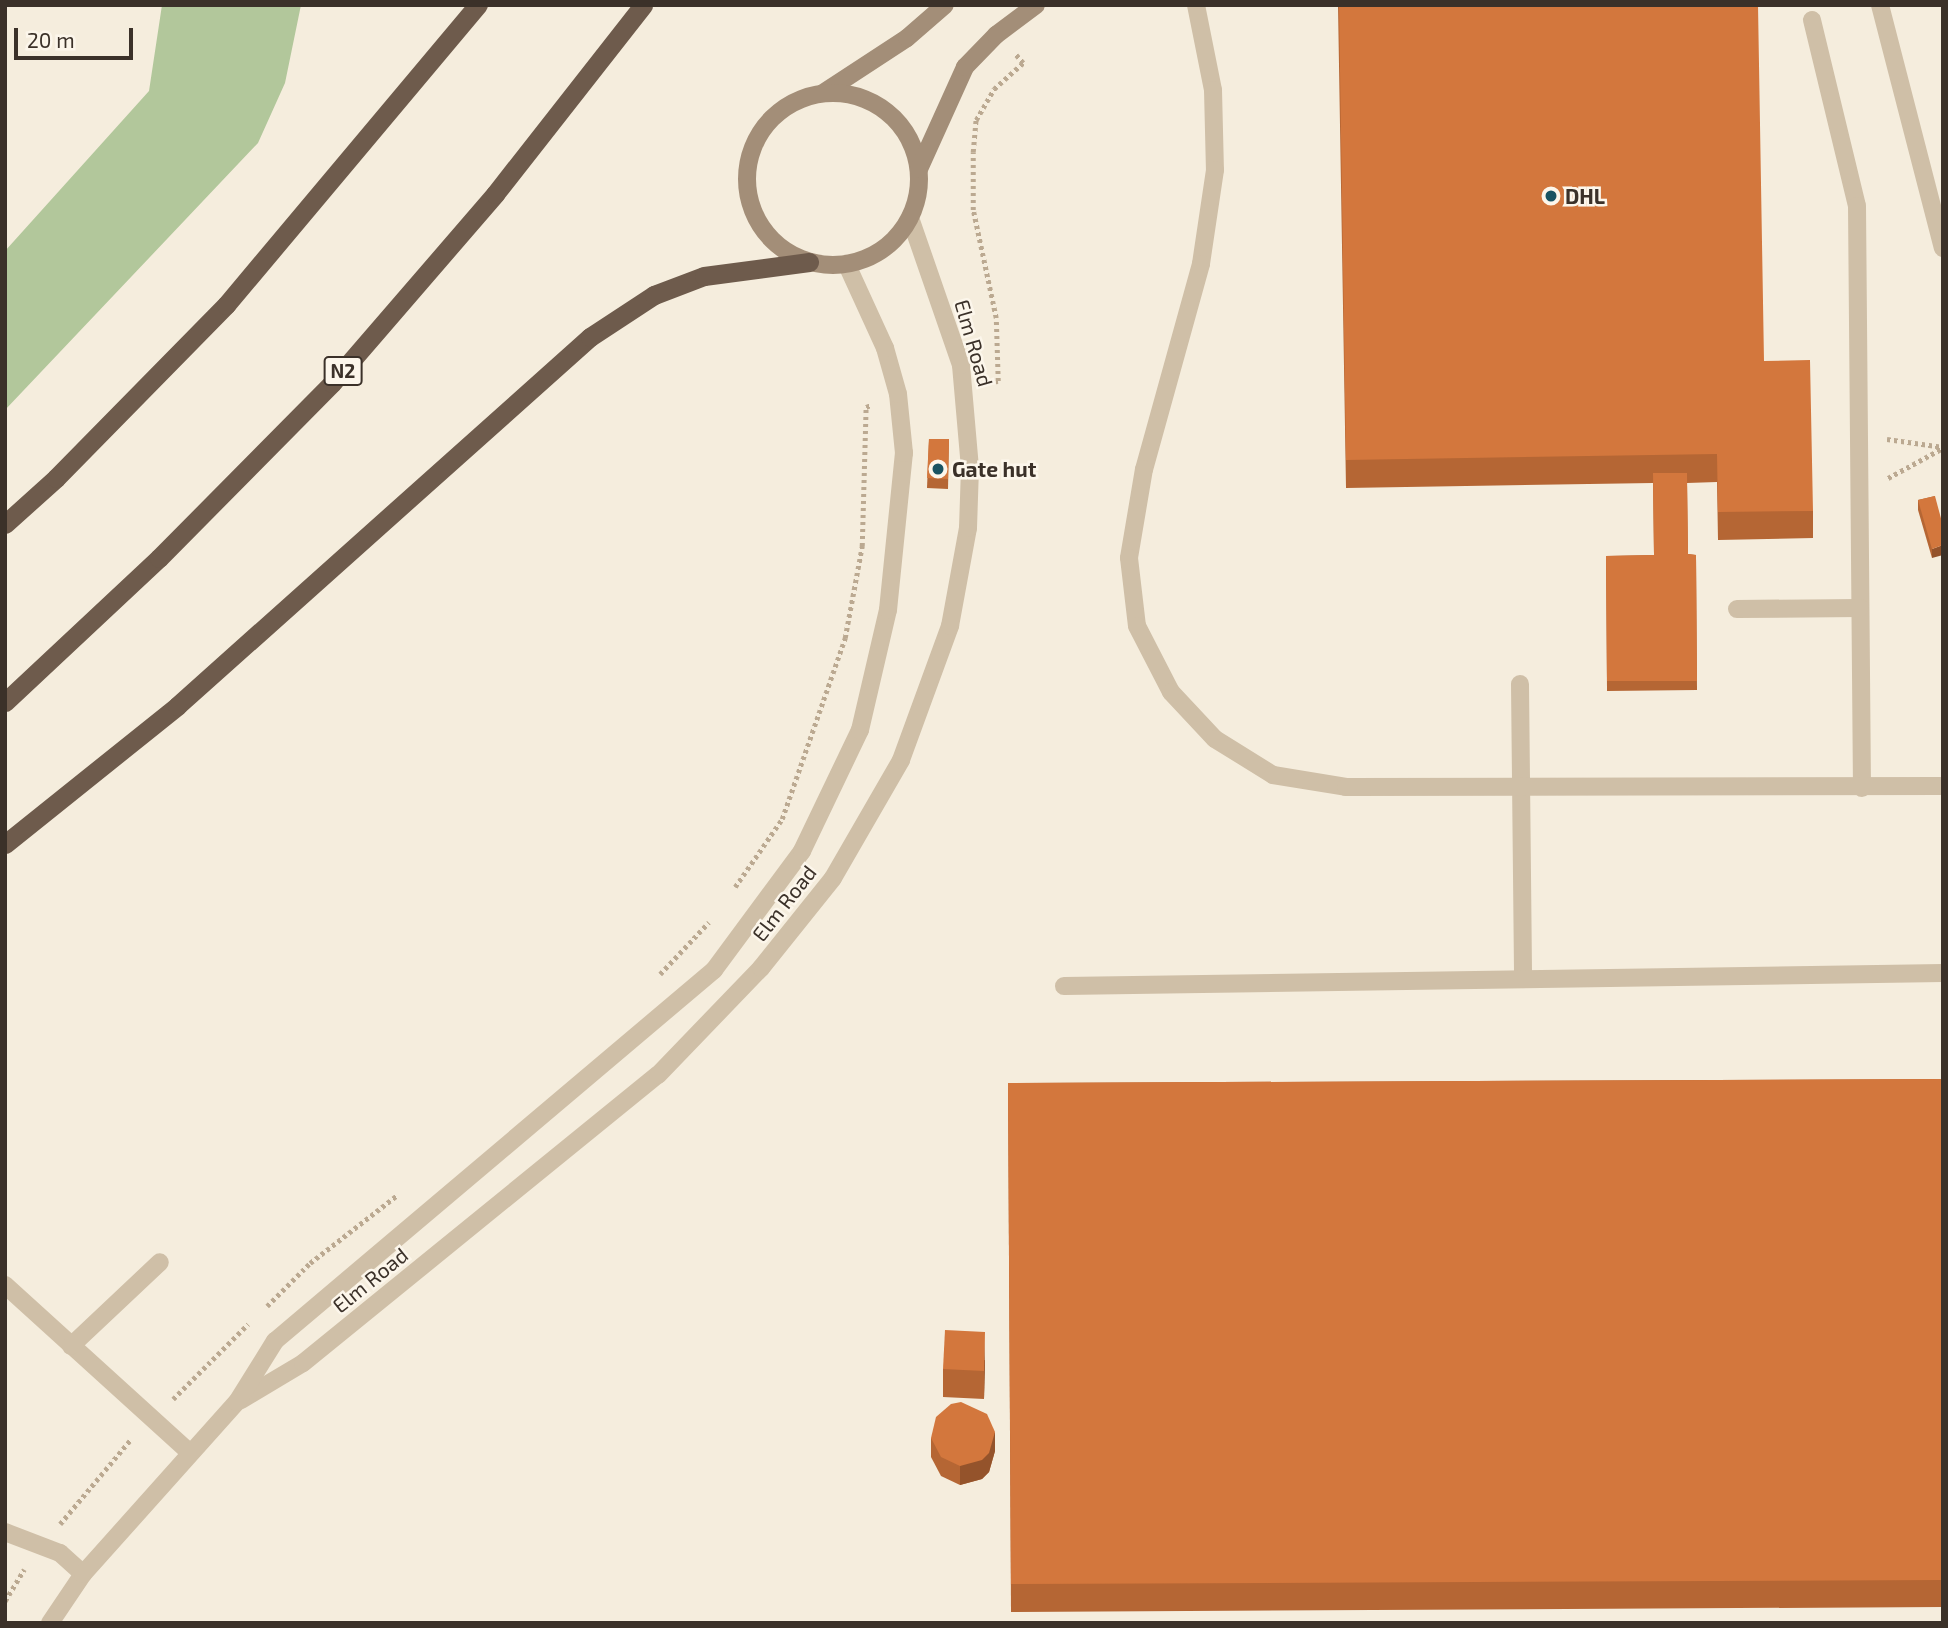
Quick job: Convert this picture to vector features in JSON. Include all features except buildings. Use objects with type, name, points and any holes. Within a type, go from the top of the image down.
[{"type":"highway","points":[[5,524],[56,478],[226,305],[478,5]]},
{"type":"highway","name":"N2","points":[[5,702],[159,558],[332,383],[495,194],[643,5]]},
{"type":"highway","points":[[5,844],[177,706],[590,337],[654,295],[704,276],[809,262]]},
{"type":"main road","points":[[945,5],[907,38],[823,93],[795,101],[771,119],[754,143],[747,172],[749,201],[762,228],[782,249],[809,262],[847,265],[873,256],[894,240],[910,218],[918,194],[919,169],[958,78],[996,35],[1036,5]]},
{"type":"main road","points":[[823,93],[853,94],[880,106],[906,133],[919,169]]},
{"type":"street","points":[[1196,5],[1213,90],[1215,170],[1191,310],[1142,482],[1129,558],[1137,626],[1171,692],[1216,739],[1273,775],[1346,787],[1943,786]]},
{"type":"street","points":[[1880,5],[1943,248]]},
{"type":"street","points":[[1812,20],[1857,205],[1862,788]]},
{"type":"street","name":"Elm Road","points":[[237,1402],[303,1363],[659,1075],[761,968],[833,878],[901,760],[950,626],[968,516],[969,416],[961,365],[910,218]]},
{"type":"street","name":"Elm Road","points":[[51,1623],[83,1574],[189,1452],[237,1402],[275,1341],[714,970],[802,851],[860,730],[888,610],[904,453],[898,394],[885,348],[847,265]]},
{"type":"street","points":[[1737,609],[1860,608]]},
{"type":"street","points":[[1520,684],[1523,979]]},
{"type":"street","points":[[1064,986],[1943,972]]},
{"type":"street","points":[[71,1346],[160,1262]]},
{"type":"street","points":[[5,1285],[189,1452]]},
{"type":"street","points":[[5,1532],[60,1552],[83,1574]]},
{"type":"path","points":[[996,35],[1023,63],[994,89],[976,120],[972,152],[973,210],[996,318],[998,381]]},
{"type":"path","points":[[729,895],[782,819],[845,638],[862,546],[866,407]]},
{"type":"path","points":[[1858,434],[1943,448]]},
{"type":"path","points":[[1859,493],[1943,448]]},
{"type":"path","points":[[656,978],[714,917]]},
{"type":"path","points":[[262,1310],[310,1263],[399,1194]]},
{"type":"path","points":[[167,1405],[253,1320]]},
{"type":"path","points":[[5,1601],[42,1545],[137,1432]]},
{"type":"green space","points":[[162,5],[301,5],[285,83],[258,143],[5,410],[5,251],[149,91]]},
{"type":"place","name":"DHL","points":[[1551,196]]},
{"type":"place","name":"Gate hut","points":[[938,469]]}]
